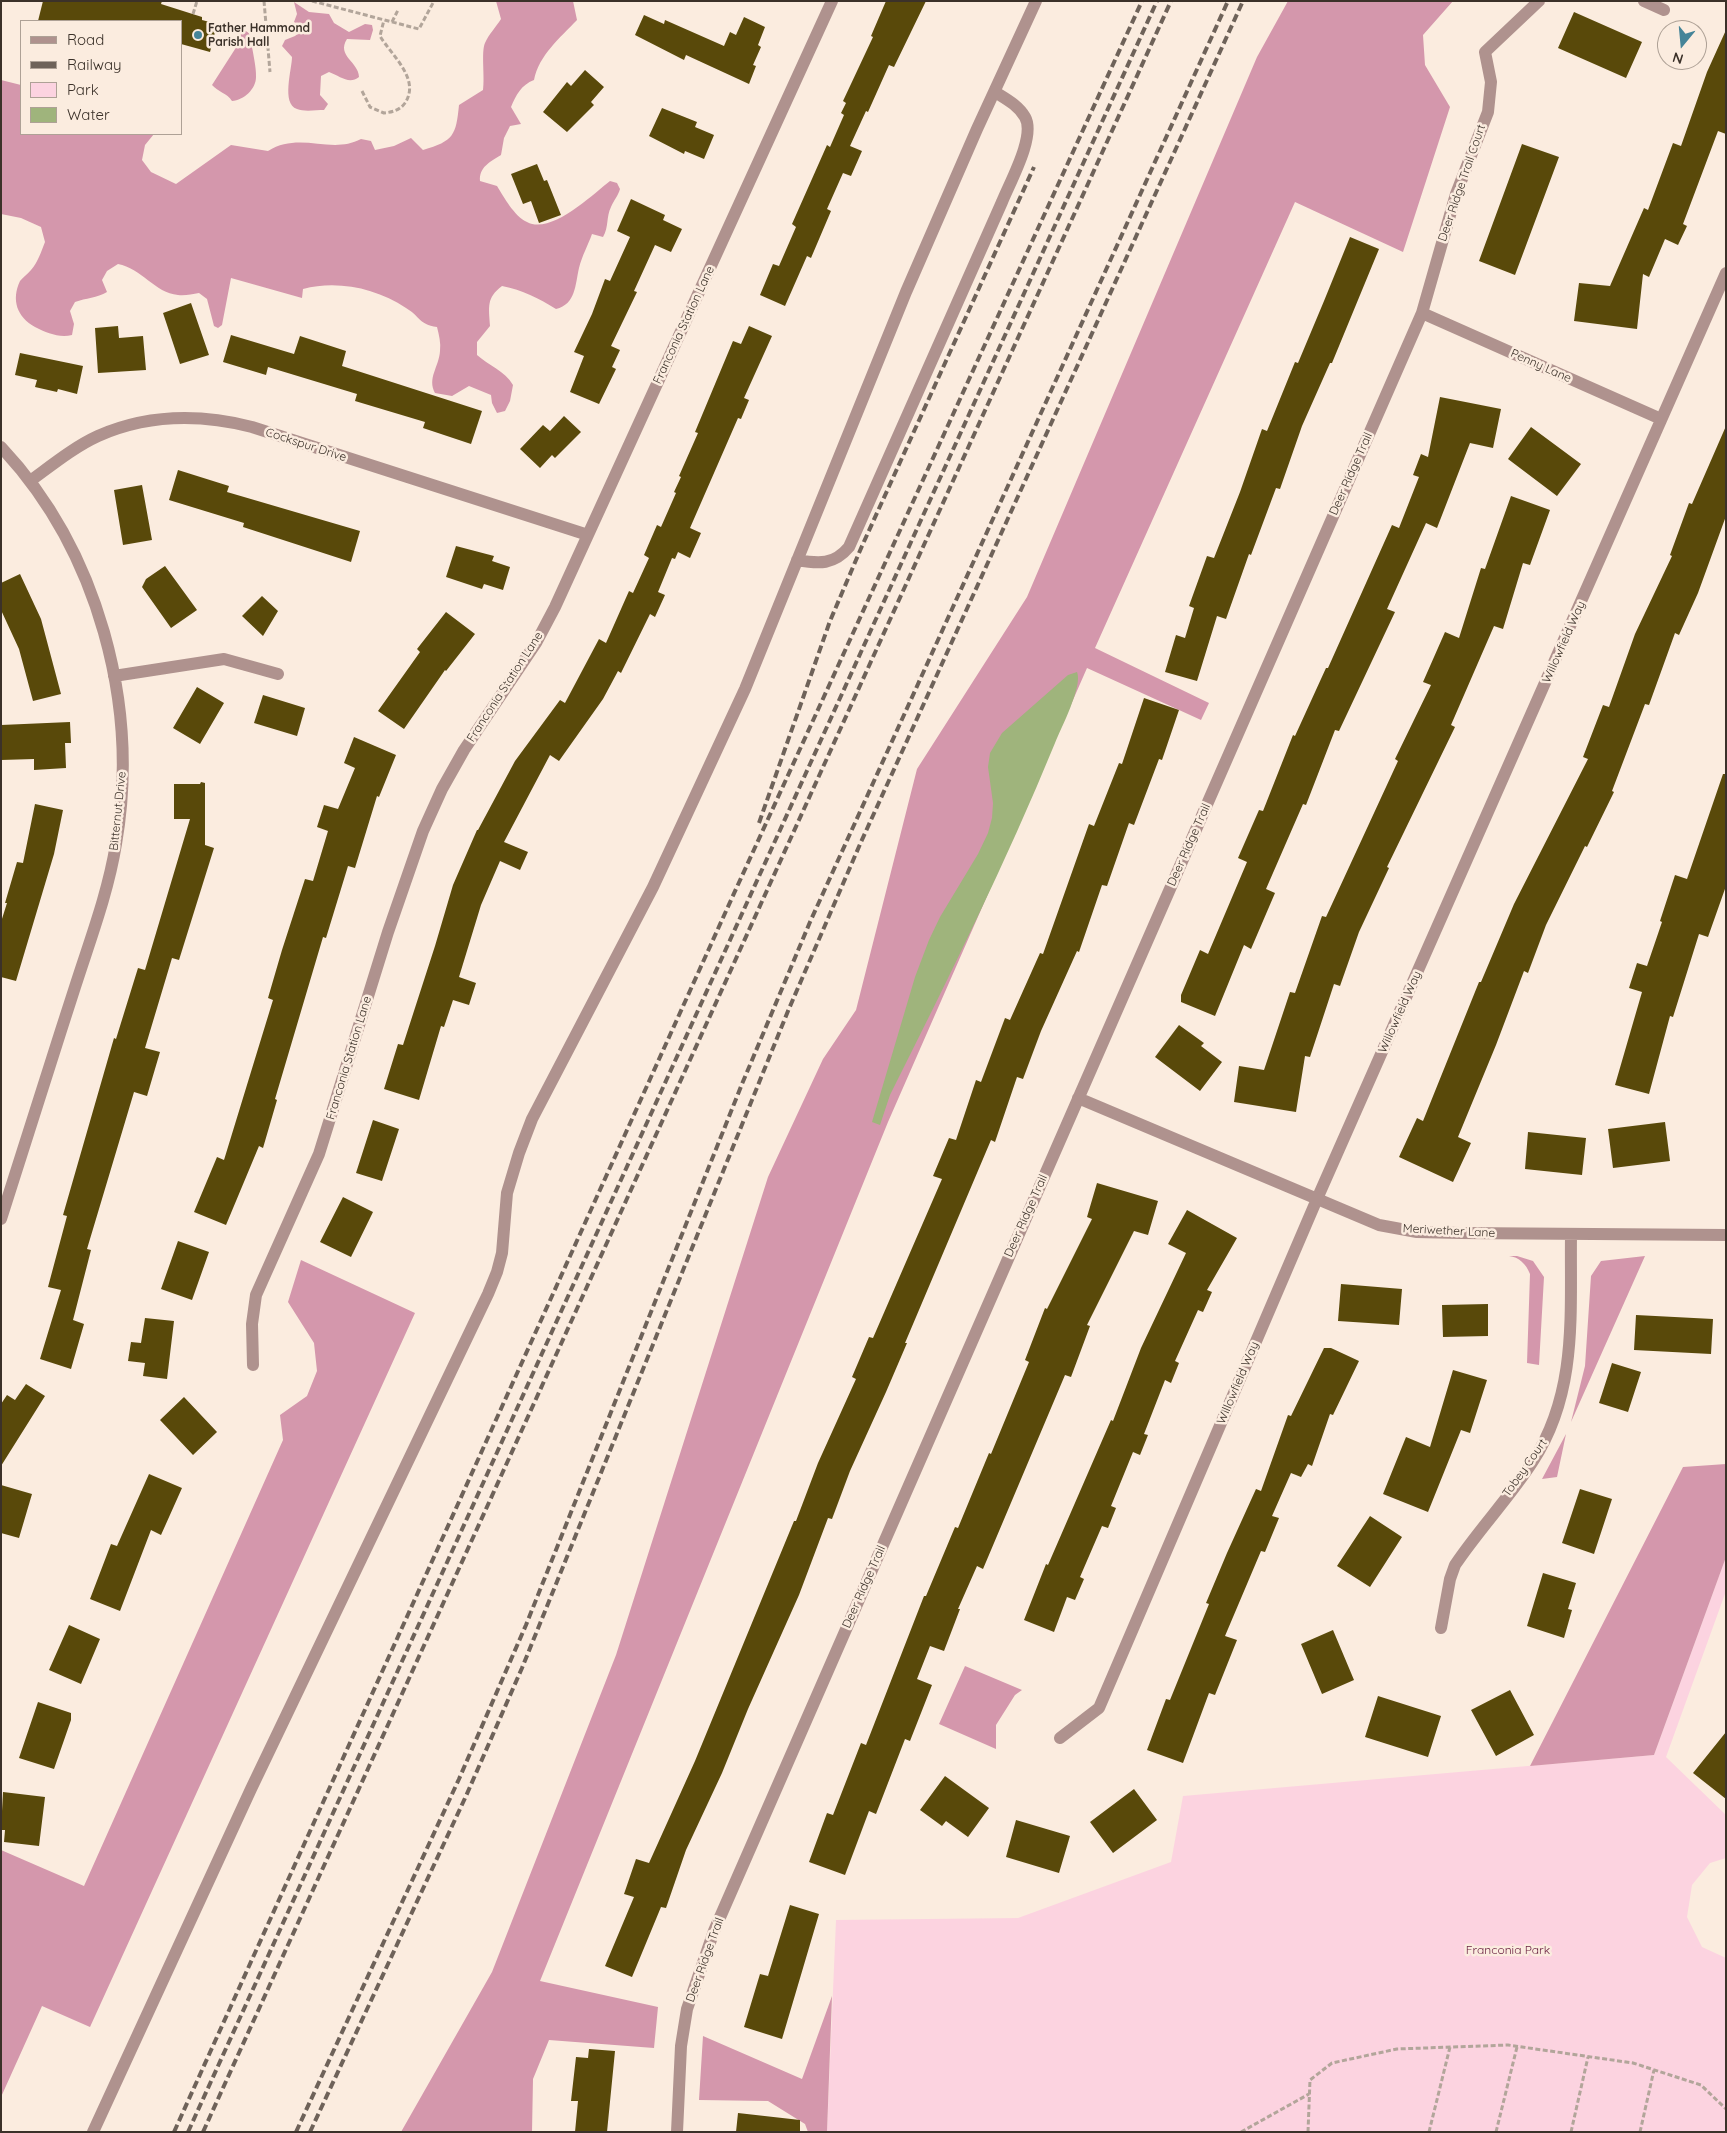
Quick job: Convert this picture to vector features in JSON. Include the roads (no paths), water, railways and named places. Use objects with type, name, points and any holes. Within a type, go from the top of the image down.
[{"type":"street","name":"Franconia Station Lane","points":[[254,1365],[252,1324],[256,1295],[319,1154],[388,932],[423,831],[442,790],[464,750],[536,643],[588,535],[832,1]]},
{"type":"street","points":[[93,2132],[251,1789],[488,1294],[502,1254],[507,1193],[532,1119],[653,887],[745,690],[906,292],[977,129],[1036,1]]},
{"type":"street","name":"Deer Ridge Trail Court","points":[[1422,313],[1456,194],[1488,112],[1491,82],[1485,52],[1538,1]]},
{"type":"street","points":[[1644,1],[1664,10]]},
{"type":"street","points":[[797,560],[815,564],[826,562],[841,556],[849,547],[1002,202],[1026,144],[1028,126],[1025,117],[1017,107],[995,92]]},
{"type":"street","name":"Willowfield Way","points":[[1060,1738],[1099,1708],[1317,1199],[1726,273]]},
{"type":"street","name":"Penny Lane","points":[[1422,313],[1661,419]]},
{"type":"street","name":"Deer Ridge Trail","points":[[677,2132],[681,2046],[687,2009],[711,1940],[1422,313]]},
{"type":"street","name":"Cockspur Drive","points":[[30,480],[98,436],[127,426],[168,418],[191,416],[229,421],[252,427],[588,535]]},
{"type":"street","name":"Bitternut Drive","points":[[1,446],[30,480],[65,536],[98,612],[120,707],[123,748],[122,793],[116,845],[102,900],[1,1219]]},
{"type":"street","points":[[114,676],[224,659],[278,674]]},
{"type":"street","name":"Meriwether Lane","points":[[1078,1098],[1379,1225],[1417,1232],[1571,1235],[1726,1235]]},
{"type":"street","name":"Tobey Court","points":[[1442,1628],[1450,1578],[1455,1565],[1533,1462],[1548,1435],[1559,1407],[1566,1381],[1570,1351],[1571,1235]]},
{"type":"water","points":[[1077,672],[1077,687],[1074,697],[997,877],[890,1095],[880,1125],[872,1122],[915,977],[929,940],[988,833],[993,803],[988,767],[990,753],[1002,733],[1068,675]]},
{"type":"railway","points":[[174,2132],[736,889],[1142,1]]},
{"type":"railway","points":[[188,2132],[1157,1]]},
{"type":"railway","points":[[203,2132],[1171,1]]},
{"type":"railway","points":[[296,2132],[459,1779],[526,1625],[742,1084],[810,922],[1228,1]]},
{"type":"railway","points":[[310,2132],[466,1796],[522,1668],[788,1011],[861,842],[1243,1]]},
{"type":"railway","points":[[759,823],[830,621],[862,546],[1034,167]]},
{"type":"place","name":"Father Hammond Parish Hall","points":[[198,35]]},
{"type":"park label","name":"Franconia Park","points":[[1508,1950]]}]
